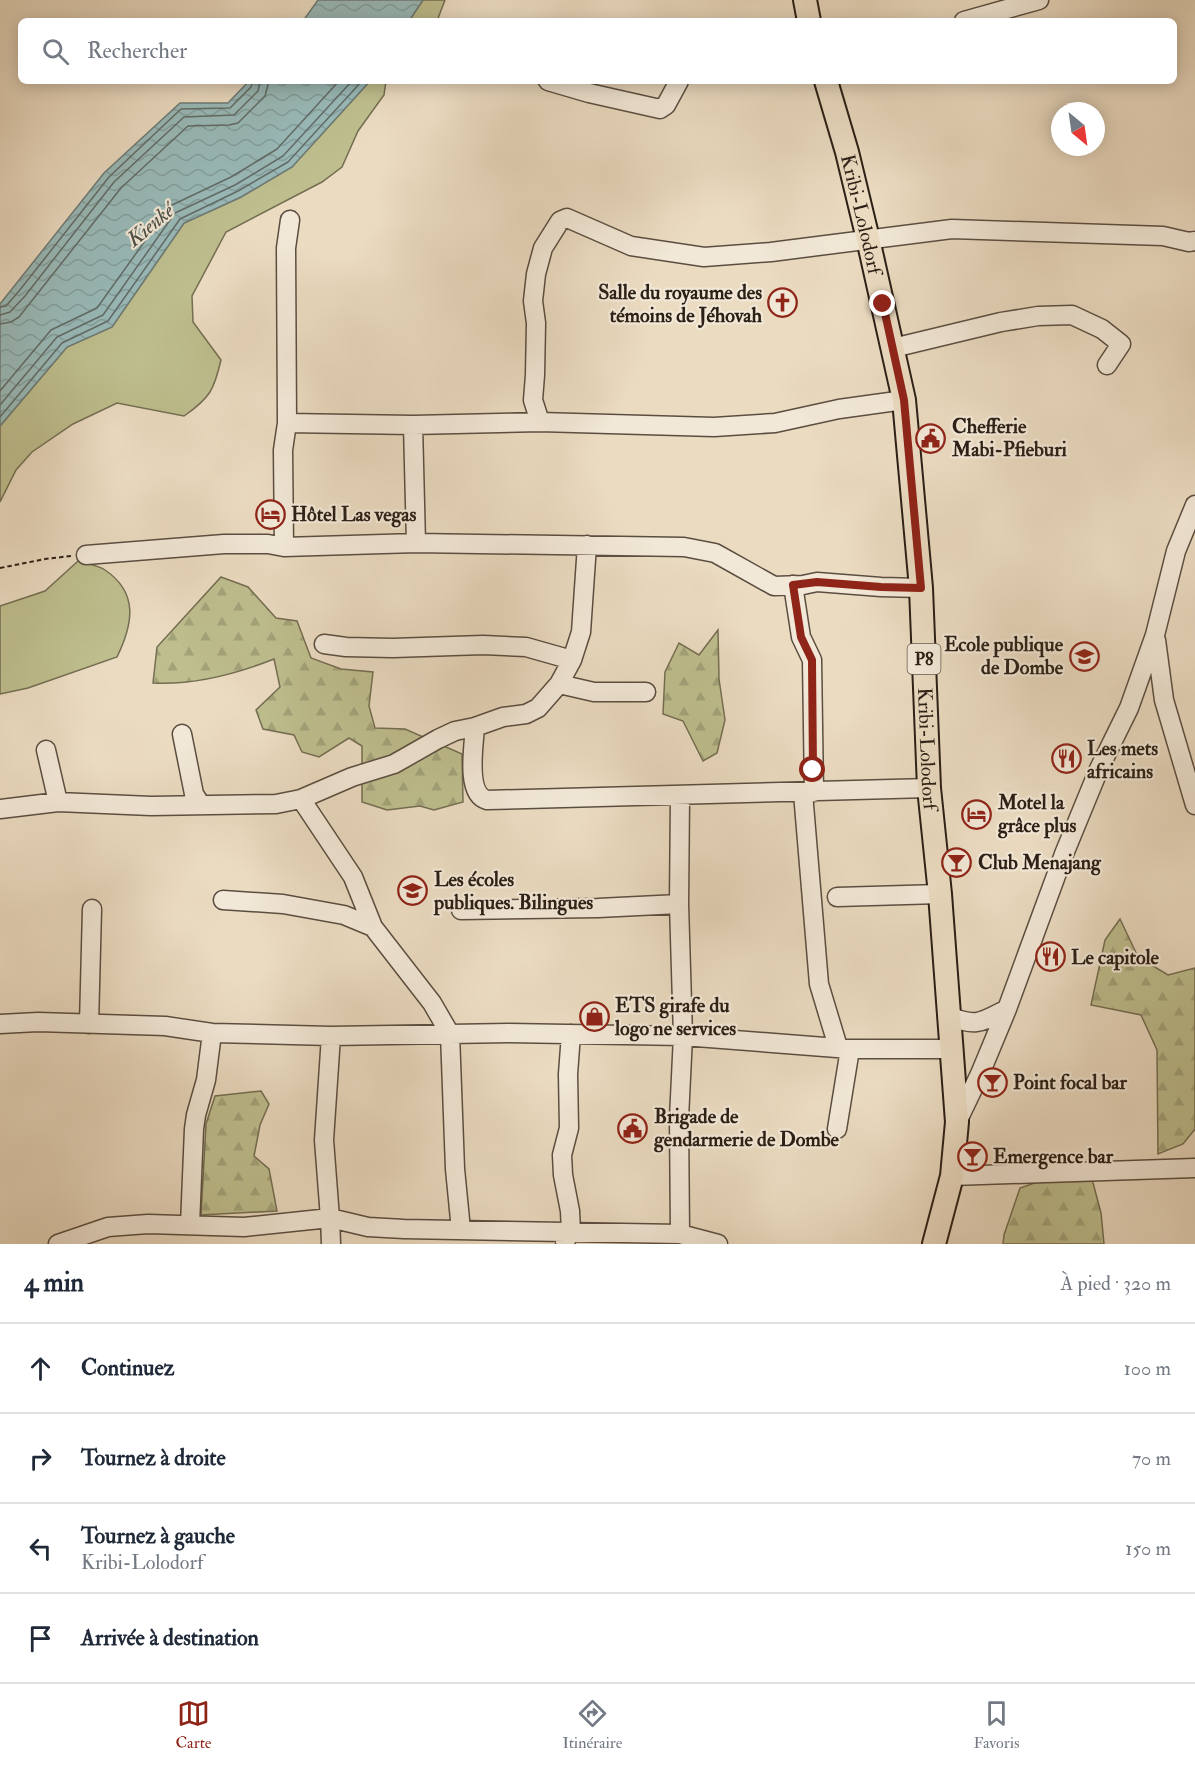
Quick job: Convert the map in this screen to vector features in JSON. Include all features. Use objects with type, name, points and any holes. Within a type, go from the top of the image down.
[{"type":"main road","points":[[806,0],[809,18]]},
{"type":"main road","name":"Kribi-Lolodorf","points":[[826,84],[847,152],[904,400],[921,588],[929,788],[940,894],[957,1122],[952,1176],[934,1244]]},
{"type":"street","points":[[974,18],[998,0]]},
{"type":"street","points":[[976,18],[1039,0]]},
{"type":"street","points":[[558,84],[660,109],[666,105],[677,84]]},
{"type":"street","points":[[540,422],[533,400],[536,375],[536,323],[533,301],[536,274],[543,248],[563,219],[567,218],[631,246],[704,257],[771,252],[952,229],[1163,236],[1189,242],[1195,241]]},
{"type":"street","points":[[284,547],[283,450],[287,423],[286,248],[290,220]]},
{"type":"street","points":[[893,348],[1001,322],[1038,316],[1072,315],[1102,330],[1121,344],[1107,365]]},
{"type":"street","points":[[287,423],[413,425],[540,422],[714,428],[775,423],[839,409],[904,400]]},
{"type":"street","points":[[413,425],[416,543]]},
{"type":"street","points":[[957,1122],[981,1074],[1007,1010],[1068,844],[1099,769],[1129,708],[1155,635],[1176,551],[1191,526],[1195,505]]},
{"type":"street","points":[[86,555],[224,544],[268,544],[284,547],[416,543],[684,547],[710,550],[774,586],[817,582],[921,588]]},
{"type":"street","points":[[0,809],[58,802],[151,806],[276,804],[301,799],[352,777],[394,764],[455,731],[503,717],[526,714],[538,708],[559,684],[572,660],[580,632],[588,545]]},
{"type":"street","points":[[793,585],[801,637],[812,660],[808,793],[819,984],[844,1048],[837,1129]]},
{"type":"street","points":[[1155,635],[1164,700],[1195,805]]},
{"type":"street","points":[[324,644],[393,648],[483,645],[526,647],[572,660]]},
{"type":"street","points":[[559,684],[594,692],[646,692]]},
{"type":"street","points":[[475,727],[472,771],[477,794],[487,800],[929,788]]},
{"type":"street","points":[[182,734],[194,794],[201,805]]},
{"type":"street","points":[[46,750],[58,802]]},
{"type":"street","points":[[680,796],[679,904],[683,1036],[679,1118],[680,1234]]},
{"type":"street","points":[[301,799],[353,877],[374,927],[432,1003],[450,1034],[455,1169],[461,1230]]},
{"type":"street","points":[[837,897],[940,894]]},
{"type":"street","points":[[223,900],[284,904],[344,915],[374,927]]},
{"type":"street","points":[[461,910],[679,904]]},
{"type":"street","points":[[89,1024],[92,909]]},
{"type":"street","points":[[948,1016],[974,1024],[1007,1010]]},
{"type":"street","points":[[0,1024],[38,1022],[165,1026],[212,1033],[331,1036],[571,1034],[683,1036],[844,1048],[951,1049]]},
{"type":"street","points":[[190,1225],[194,1129],[206,1080],[212,1033]]},
{"type":"street","points":[[567,1238],[570,1211],[563,1175],[562,1155],[570,1128],[568,1074],[571,1034]]},
{"type":"street","points":[[331,1036],[324,1140],[331,1244]]},
{"type":"street","points":[[952,1176],[1195,1168]]},
{"type":"street","points":[[57,1244],[108,1227],[148,1224],[266,1226],[315,1218],[330,1218],[368,1227],[461,1230],[567,1238],[680,1234],[718,1244]]},
{"type":"path","points":[[0,568],[45,559],[86,555]]},
{"type":"green space","points":[[423,0],[445,0],[438,18],[411,18]]},
{"type":"green space","points":[[367,84],[386,84],[384,95],[358,131],[342,167],[322,182],[226,232],[192,296],[193,322],[221,360],[213,386],[200,404],[184,416],[117,403],[73,424],[32,452],[16,470],[0,502],[0,426],[67,347],[112,327],[184,223],[241,197],[292,167]]},
{"type":"green space","points":[[78,561],[105,570],[116,579],[128,599],[130,610],[127,633],[117,657],[28,688],[0,694],[0,606],[45,591]]},
{"type":"green space","points":[[221,577],[248,587],[276,618],[297,621],[311,658],[341,669],[373,672],[369,706],[375,728],[405,729],[462,754],[463,802],[434,810],[420,806],[387,810],[362,802],[362,746],[349,738],[319,757],[302,752],[294,735],[263,729],[256,710],[280,687],[274,659],[215,677],[184,682],[153,683],[157,647]]},
{"type":"green space","points":[[718,630],[719,679],[725,720],[717,753],[703,761],[683,721],[663,714],[665,672],[679,643],[699,655]]},
{"type":"green space","points":[[1120,919],[1138,957],[1168,975],[1195,968],[1195,1129],[1183,1144],[1158,1154],[1157,1050],[1141,1015],[1091,1005],[1105,940]]},
{"type":"green space","points":[[261,1091],[269,1104],[260,1125],[254,1156],[269,1169],[277,1211],[201,1215],[206,1124],[215,1096]]},
{"type":"green space","points":[[1052,1177],[1092,1179],[1101,1213],[1104,1244],[1003,1244],[1020,1188]]},
{"type":"water","points":[[318,0],[423,0],[411,18],[305,18]]},
{"type":"water","name":"Kienké","points":[[246,84],[367,84],[292,167],[241,197],[184,223],[112,327],[67,347],[0,426],[0,304],[104,173],[180,103],[228,103]]},
{"type":"place","name":"Salle du royaume des témoins de Jéhovah","points":[[783,303]]},
{"type":"place","name":"Chefferie Mabi-Pfieburi","points":[[931,438]]},
{"type":"place","name":"Hôtel Las vegas","points":[[270,514]]},
{"type":"place","name":"Ecole publique de Dombe","points":[[1084,656]]},
{"type":"place","name":"Les mets africains","points":[[1066,759]]},
{"type":"place","name":"Motel la grâce plus","points":[[977,814]]},
{"type":"place","name":"Club Menajang","points":[[957,862]]},
{"type":"place","name":"Les écoles publiques. Bilingues","points":[[413,890]]},
{"type":"place","name":"Le capitole","points":[[1050,957]]},
{"type":"place","name":"ETS girafe du logo ne services","points":[[594,1016]]},
{"type":"place","name":"Point focal bar","points":[[992,1082]]},
{"type":"place","name":"Brigade de gendarmerie de Dombe","points":[[633,1128]]},
{"type":"place","name":"Emergence bar","points":[[972,1156]]},
{"type":"route","points":[[813,770],[812,660],[801,637],[793,585],[817,582],[921,588],[904,400],[883,304]]}]
